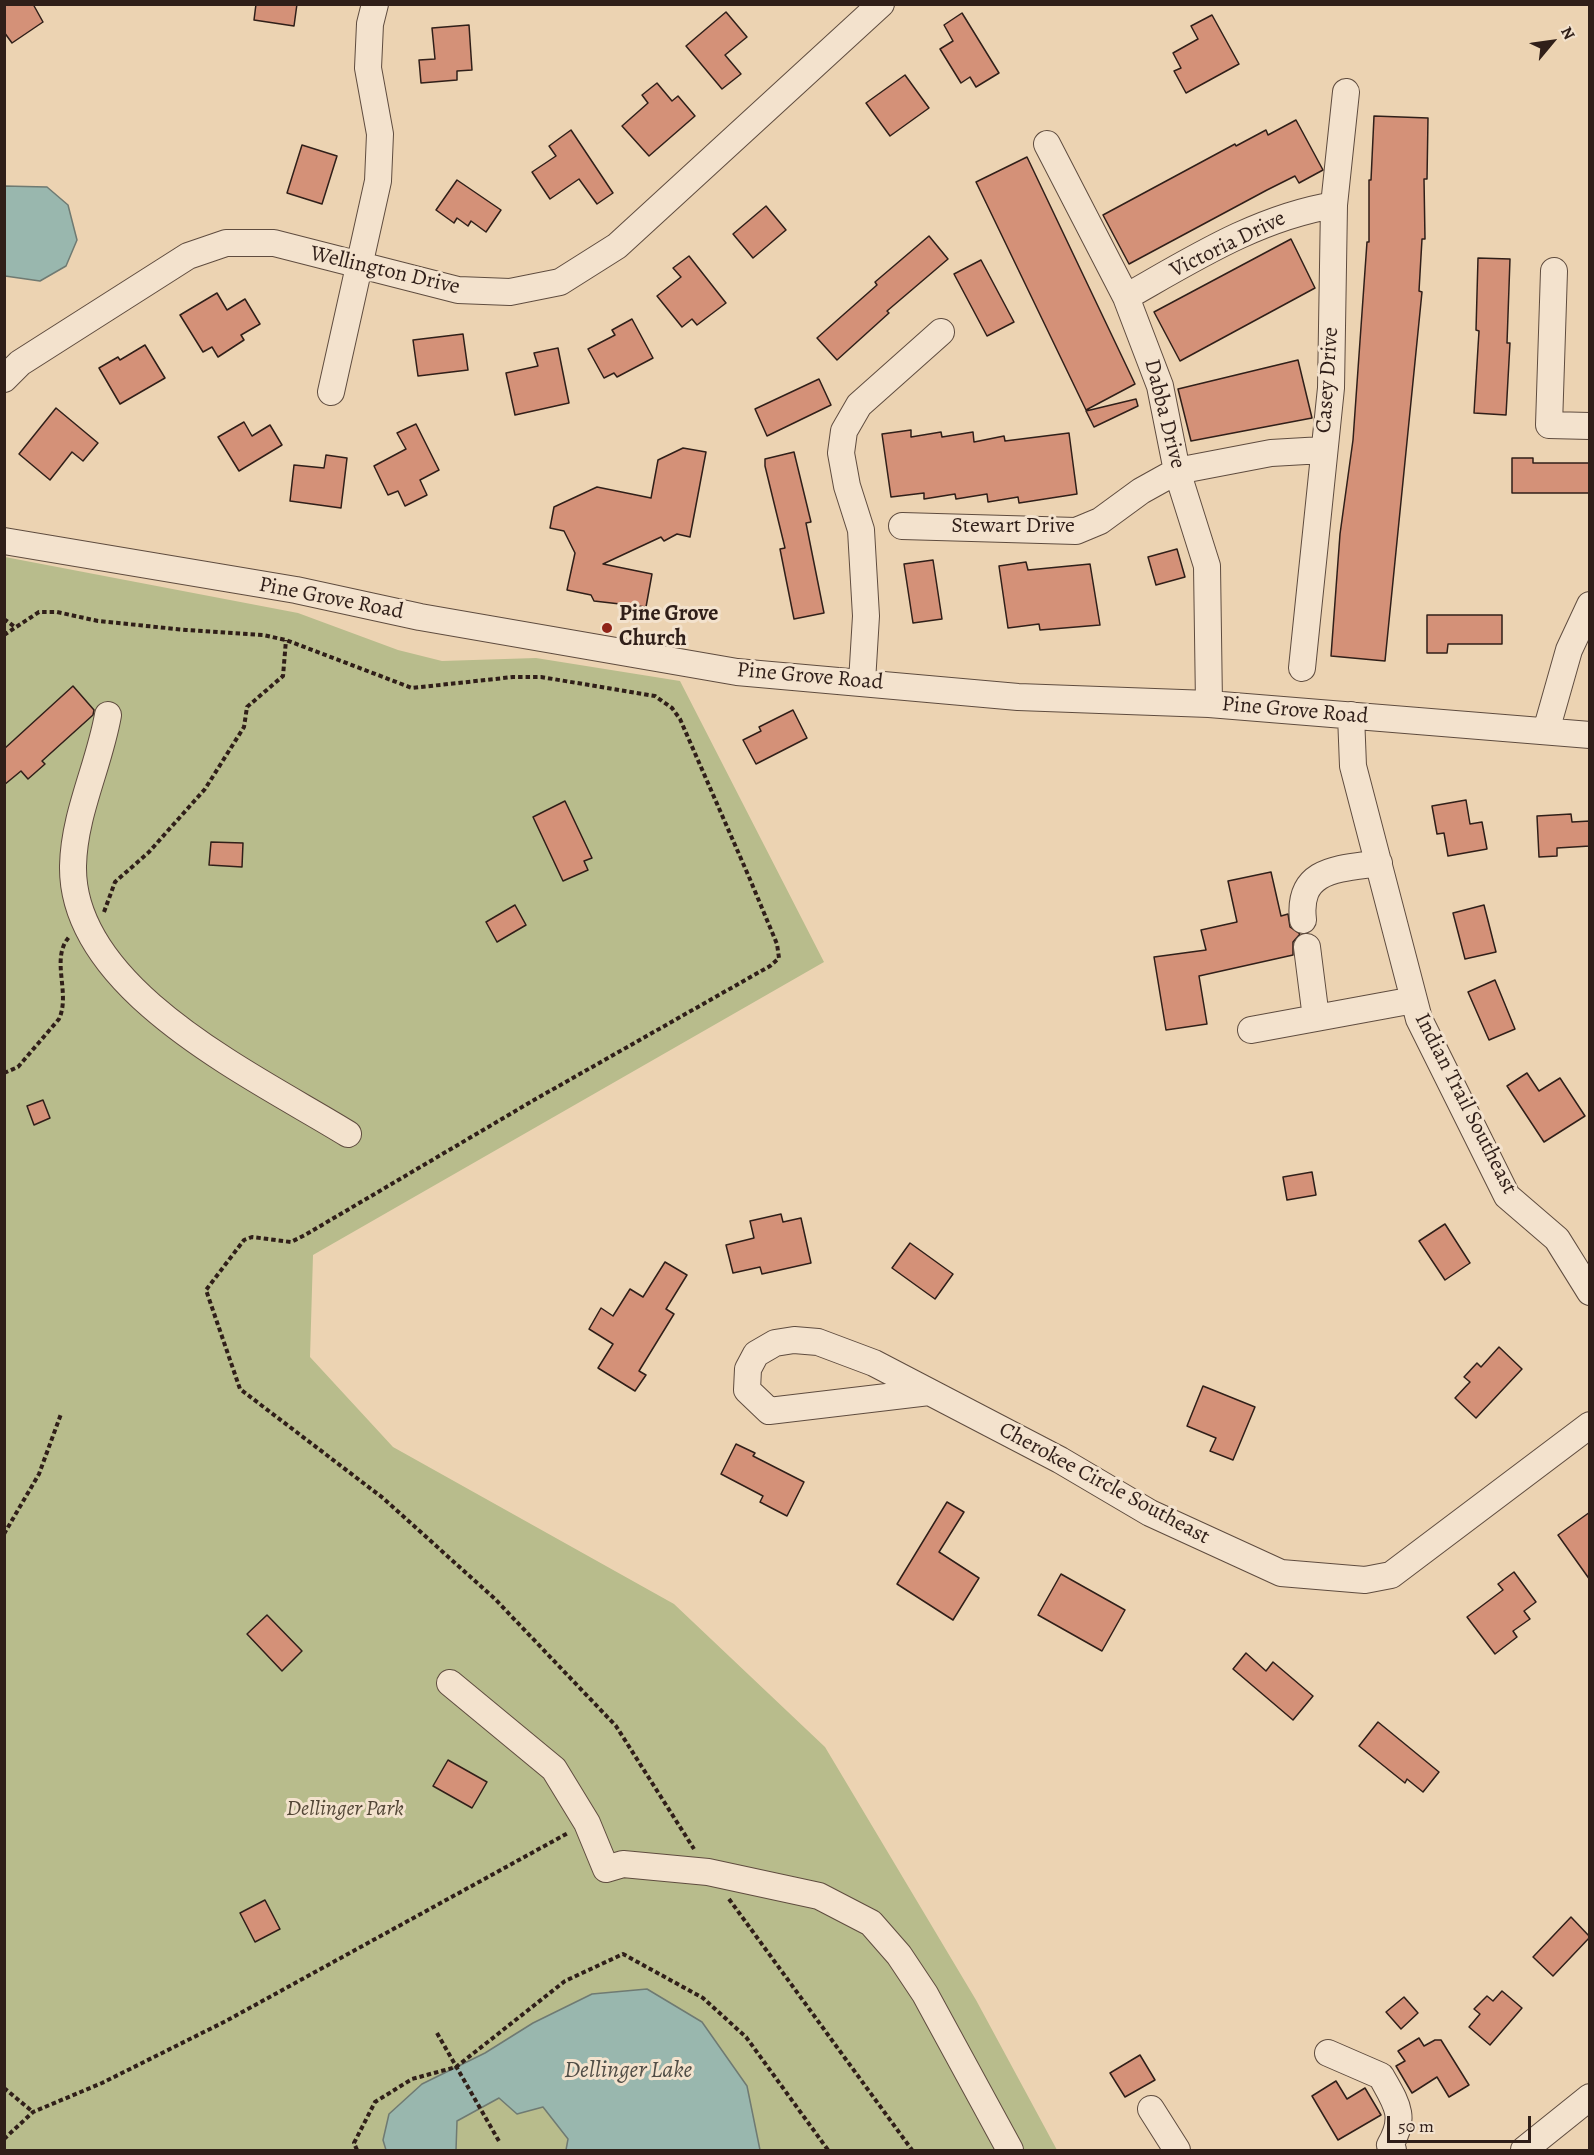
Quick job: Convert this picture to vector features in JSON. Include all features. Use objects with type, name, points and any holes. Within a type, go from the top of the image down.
[{"type":"street","points":[[331,392],[378,181],[380,134],[368,68],[370,24],[375,4]]},
{"type":"street","name":"Wellington Drive","points":[[4,379],[20,363],[143,283],[188,256],[226,243],[274,243],[360,267],[458,290],[510,292],[560,282],[617,246],[881,4]]},
{"type":"street","name":"Casey Drive","points":[[1302,668],[1331,388],[1334,205],[1346,92]]},
{"type":"street","name":"Dabba Drive","points":[[1047,144],[1126,297],[1160,386],[1177,471],[1207,566],[1209,704]]},
{"type":"street","name":"Victoria Drive","points":[[1126,297],[1217,246],[1267,222],[1303,210],[1334,205]]},
{"type":"street","points":[[1554,271],[1548,425],[1590,426]]},
{"type":"street","points":[[862,682],[866,616],[861,530],[847,486],[841,453],[844,431],[859,405],[941,332]]},
{"type":"street","name":"Stewart Drive","points":[[902,526],[1076,531],[1100,521],[1141,491],[1177,471],[1271,453],[1323,450]]},
{"type":"street","name":"Pine Grove Road","points":[[4,541],[296,590],[420,617],[737,672],[1018,697],[1209,704],[1590,735]]},
{"type":"street","points":[[1546,731],[1569,650],[1590,605]]},
{"type":"street","points":[[108,715],[75,844],[75,885],[86,926],[110,964],[152,1008],[200,1043],[348,1134]]},
{"type":"street","name":"Indian Trail Southeast","points":[[1351,715],[1353,766],[1419,1019],[1507,1196],[1557,1239],[1590,1292]]},
{"type":"street","points":[[1303,920],[1301,903],[1304,891],[1311,882],[1329,872],[1378,863]]},
{"type":"street","points":[[1307,947],[1316,1018]]},
{"type":"street","points":[[1251,1030],[1414,1000]]},
{"type":"street","name":"Cherokee Circle Southeast","points":[[929,1392],[769,1411],[747,1390],[748,1369],[756,1354],[776,1343],[795,1340],[818,1342],[874,1363],[1060,1460],[1150,1513],[1281,1573],[1365,1580],[1391,1575],[1590,1425]]},
{"type":"street","points":[[450,1683],[554,1769],[587,1823],[606,1869],[623,1864],[708,1872],[819,1896],[871,1923],[899,1955],[925,1994],[1010,2151]]},
{"type":"street","points":[[1328,2053],[1381,2076],[1400,2116],[1400,2125],[1390,2145],[1393,2151]]},
{"type":"street","points":[[1524,2151],[1590,2097]]},
{"type":"street","points":[[1151,2109],[1177,2151]]},
{"type":"path","points":[[4,635],[39,612],[57,612],[98,621],[263,635],[286,640],[412,688],[513,676],[541,677],[655,696],[672,708],[680,719],[777,944],[778,958],[770,966],[534,1100],[305,1235],[291,1242],[252,1237],[244,1240],[206,1290],[240,1389],[383,1498],[495,1599],[616,1726],[708,1872],[820,2021],[912,2151]]},
{"type":"path","points":[[4,619],[15,627]]},
{"type":"path","points":[[4,1073],[18,1066],[59,1019],[64,1010],[60,957],[62,946],[76,931],[102,914],[115,882],[149,852],[205,789],[244,727],[247,707],[283,676],[286,640]]},
{"type":"path","points":[[4,1534],[39,1474],[62,1414]]},
{"type":"path","points":[[4,2139],[33,2112],[102,2083],[226,2021],[587,1823]]},
{"type":"path","points":[[357,2151],[354,2143],[375,2102],[412,2079],[456,2067],[565,1981],[623,1954],[703,1998],[746,2037],[828,2151]]},
{"type":"path","points":[[437,2032],[500,2143]]},
{"type":"path","points":[[4,2088],[33,2112]]},
{"type":"green space","name":"Dellinger Park","points":[[5,557],[298,613],[398,650],[442,661],[536,658],[680,681],[824,962],[313,1255],[310,1357],[393,1447],[674,1604],[825,1747],[976,2000],[1057,2150],[5,2150]]},
{"type":"water","points":[[4,186],[47,187],[68,205],[77,240],[66,266],[40,281],[5,276]]},
{"type":"water","name":"Dellinger Lake","points":[[647,1989],[702,2022],[747,2086],[760,2150],[566,2150],[568,2139],[543,2107],[517,2114],[499,2098],[457,2121],[456,2150],[386,2150],[383,2140],[389,2114],[422,2084],[485,2053],[533,2023],[592,1994]]},
{"type":"building","points":[[4,4],[33,4],[43,22],[12,43],[4,32]]},
{"type":"building","points":[[256,4],[297,4],[294,26],[254,20]]},
{"type":"building","points":[[726,12],[747,37],[725,55],[741,74],[722,89],[686,46]]},
{"type":"building","points":[[962,13],[999,73],[976,87],[970,77],[961,83],[940,49],[953,41],[944,25]]},
{"type":"building","points":[[1212,15],[1239,64],[1186,93],[1174,71],[1181,68],[1173,53],[1198,39],[1191,26]]},
{"type":"building","points":[[469,25],[472,70],[457,71],[457,80],[421,83],[419,60],[435,59],[432,28]]},
{"type":"building","points":[[905,75],[929,108],[890,136],[866,103]]},
{"type":"building","points":[[657,83],[672,101],[678,96],[695,116],[649,156],[622,126],[648,103],[642,95]]},
{"type":"building","points":[[1374,116],[1428,118],[1427,179],[1424,179],[1425,239],[1422,239],[1419,291],[1422,292],[1385,661],[1331,656],[1340,534],[1353,440],[1367,242],[1369,242],[1369,180],[1371,180]]},
{"type":"building","points":[[1296,120],[1323,170],[1299,183],[1295,176],[1129,264],[1103,215],[1235,144],[1236,146],[1266,130],[1268,135]]},
{"type":"building","points":[[571,130],[613,193],[597,204],[579,179],[550,199],[532,172],[556,156],[549,146]]},
{"type":"building","points":[[302,145],[337,156],[322,204],[287,193]]},
{"type":"building","points":[[1027,157],[1135,384],[1086,410],[976,182]]},
{"type":"building","points":[[457,180],[501,210],[486,232],[471,221],[468,226],[457,218],[454,223],[436,210]]},
{"type":"building","points":[[766,206],[786,230],[753,258],[733,234]]},
{"type":"building","points":[[929,236],[948,259],[887,311],[889,313],[837,360],[817,338],[877,285],[875,282]]},
{"type":"building","points":[[1291,239],[1315,288],[1180,361],[1154,312]]},
{"type":"building","points":[[689,256],[726,303],[697,325],[692,319],[682,327],[657,296],[681,277],[673,268]]},
{"type":"building","points":[[1478,258],[1510,259],[1507,343],[1510,343],[1506,415],[1474,413],[1479,331],[1476,330]]},
{"type":"building","points":[[981,260],[1014,322],[987,336],[954,274]]},
{"type":"building","points":[[217,293],[227,310],[245,299],[260,324],[241,335],[244,340],[218,357],[212,347],[203,352],[180,315]]},
{"type":"building","points":[[632,319],[653,358],[617,377],[614,373],[604,378],[588,349],[615,335],[612,330]]},
{"type":"building","points":[[463,334],[468,370],[418,376],[413,340]]},
{"type":"building","points":[[145,345],[165,378],[120,404],[99,368],[118,357],[120,360]]},
{"type":"building","points":[[558,348],[569,403],[515,415],[506,373],[538,366],[534,353]]},
{"type":"building","points":[[1298,360],[1312,418],[1191,441],[1178,389]]},
{"type":"building","points":[[819,379],[831,405],[767,436],[755,409]]},
{"type":"building","points":[[1136,399],[1138,406],[1094,427],[1086,411]]},
{"type":"building","points":[[56,408],[98,443],[83,461],[72,452],[50,480],[19,454]]},
{"type":"building","points":[[244,422],[252,436],[270,425],[282,445],[239,471],[218,437]]},
{"type":"building","points":[[416,424],[439,470],[420,480],[427,495],[405,506],[398,491],[388,495],[374,466],[406,449],[397,433]]},
{"type":"building","points":[[911,430],[911,437],[941,432],[942,437],[973,432],[974,442],[1004,436],[1005,441],[1069,433],[1077,494],[1019,503],[1018,497],[988,502],[987,494],[956,499],[955,494],[924,499],[924,493],[891,497],[882,434]]},
{"type":"building","points":[[683,448],[706,452],[690,537],[677,534],[664,541],[661,537],[603,564],[652,574],[646,607],[594,601],[591,595],[567,590],[575,553],[564,531],[550,528],[554,507],[597,487],[651,498],[658,460]]},
{"type":"building","points":[[794,452],[811,522],[806,523],[824,613],[794,619],[780,549],[785,548],[765,459]]},
{"type":"building","points":[[326,455],[347,458],[341,508],[290,501],[294,465],[324,468]]},
{"type":"building","points":[[1512,458],[1533,458],[1533,463],[1590,463],[1590,493],[1512,493]]},
{"type":"building","points":[[1177,549],[1185,577],[1156,585],[1148,557]]},
{"type":"building","points":[[933,560],[942,619],[913,623],[904,564]]},
{"type":"building","points":[[1026,562],[1028,570],[1090,564],[1100,625],[1040,630],[1039,624],[1008,628],[999,566]]},
{"type":"building","points":[[1427,615],[1502,615],[1502,644],[1448,644],[1447,653],[1427,653]]},
{"type":"building","points":[[73,686],[94,710],[93,715],[42,761],[45,764],[28,779],[21,771],[4,785],[4,749]]},
{"type":"building","points":[[793,710],[807,738],[756,764],[743,740],[761,731],[759,727]]},
{"type":"building","points":[[1466,800],[1470,824],[1482,822],[1487,849],[1448,856],[1444,833],[1437,834],[1432,806]]},
{"type":"building","points":[[565,801],[592,858],[584,861],[588,870],[563,881],[533,817]]},
{"type":"building","points":[[1571,814],[1572,822],[1590,821],[1590,846],[1557,848],[1557,856],[1539,857],[1537,816]]},
{"type":"building","points":[[211,842],[243,843],[242,867],[209,865]]},
{"type":"building","points":[[1271,872],[1281,916],[1288,914],[1290,927],[1300,934],[1293,942],[1293,955],[1199,976],[1207,1024],[1166,1030],[1154,957],[1206,950],[1201,930],[1237,922],[1228,881]]},
{"type":"building","points":[[515,905],[526,925],[497,942],[486,922]]},
{"type":"building","points":[[1484,905],[1496,952],[1465,959],[1453,913]]},
{"type":"building","points":[[1495,980],[1515,1029],[1489,1040],[1468,992]]},
{"type":"building","points":[[1527,1073],[1539,1091],[1560,1078],[1585,1116],[1544,1142],[1507,1086]]},
{"type":"building","points":[[43,1100],[50,1118],[34,1125],[27,1106]]},
{"type":"building","points":[[1312,1172],[1316,1195],[1287,1200],[1283,1177]]},
{"type":"building","points":[[781,1214],[783,1222],[801,1218],[811,1263],[762,1274],[760,1267],[733,1273],[726,1245],[754,1238],[750,1221]]},
{"type":"building","points":[[1445,1224],[1470,1263],[1445,1280],[1419,1241]]},
{"type":"building","points":[[910,1243],[953,1274],[935,1299],[892,1268]]},
{"type":"building","points":[[665,1262],[687,1275],[666,1309],[674,1314],[639,1371],[646,1375],[635,1391],[598,1368],[613,1344],[589,1329],[601,1308],[613,1316],[630,1289],[643,1297]]},
{"type":"building","points":[[1499,1347],[1522,1369],[1476,1418],[1455,1398],[1470,1382],[1464,1377],[1477,1363],[1481,1367]]},
{"type":"building","points":[[1203,1386],[1255,1407],[1233,1460],[1210,1451],[1216,1438],[1187,1426]]},
{"type":"building","points":[[736,1444],[755,1453],[753,1456],[804,1482],[787,1516],[760,1502],[763,1496],[721,1474]]},
{"type":"building","points":[[947,1502],[964,1512],[939,1552],[979,1578],[953,1620],[897,1584]]},
{"type":"building","points":[[1590,1512],[1590,1580],[1558,1535]]},
{"type":"building","points":[[1514,1572],[1536,1602],[1524,1611],[1530,1619],[1513,1631],[1517,1637],[1495,1654],[1467,1617],[1503,1590],[1498,1584]]},
{"type":"building","points":[[1061,1574],[1125,1610],[1102,1651],[1038,1615]]},
{"type":"building","points":[[267,1615],[302,1651],[282,1671],[247,1634]]},
{"type":"building","points":[[1246,1653],[1266,1671],[1273,1662],[1313,1696],[1293,1720],[1233,1669]]},
{"type":"building","points":[[1378,1722],[1439,1772],[1423,1792],[1407,1779],[1405,1783],[1359,1746]]},
{"type":"building","points":[[448,1760],[487,1782],[472,1808],[433,1786]]},
{"type":"building","points":[[265,1900],[280,1929],[255,1942],[240,1913]]},
{"type":"building","points":[[1571,1917],[1590,1937],[1553,1976],[1533,1957]]},
{"type":"building","points":[[1502,1991],[1522,2008],[1490,2045],[1469,2027],[1480,2014],[1474,2009],[1487,1996],[1493,2001]]},
{"type":"building","points":[[1404,1997],[1418,2013],[1401,2029],[1386,2012]]},
{"type":"building","points":[[1419,2038],[1424,2046],[1435,2040],[1441,2040],[1469,2085],[1449,2097],[1437,2077],[1412,2093],[1396,2066],[1405,2061],[1398,2051]]},
{"type":"building","points":[[1140,2055],[1155,2080],[1125,2097],[1110,2073]]},
{"type":"building","points":[[1336,2081],[1347,2099],[1365,2088],[1381,2115],[1338,2140],[1312,2096]]},
{"type":"place","name":"Pine Grove Church","points":[[607,628]]}]
